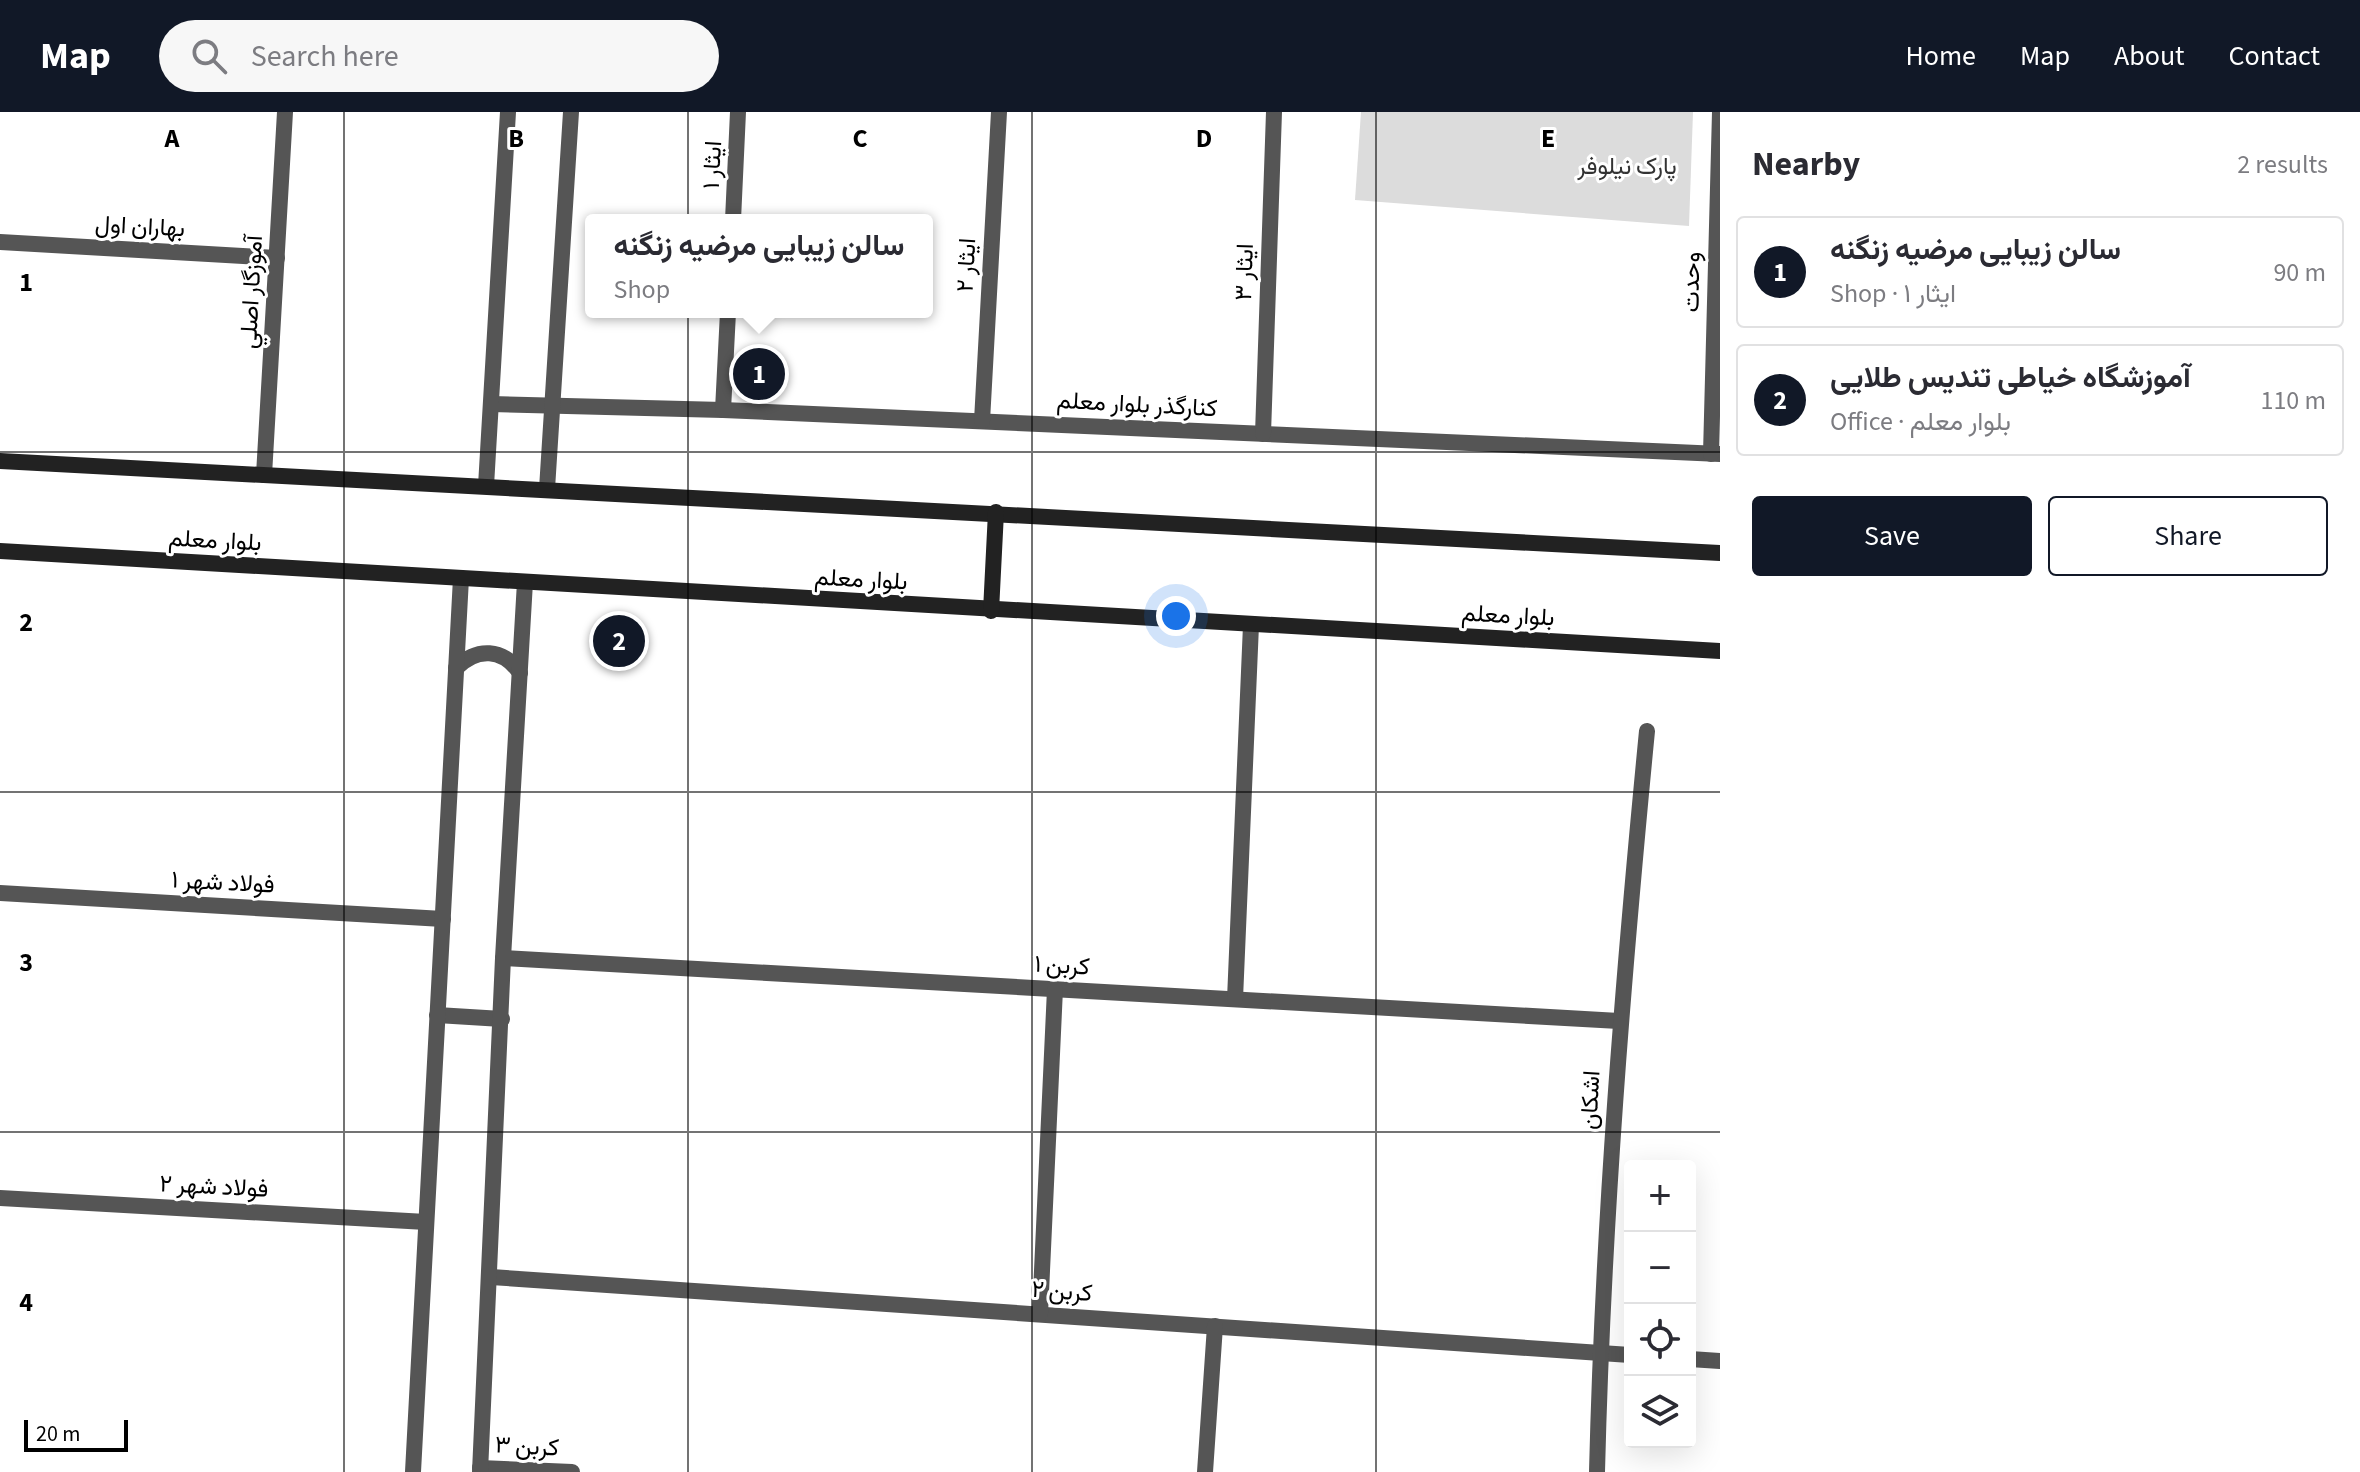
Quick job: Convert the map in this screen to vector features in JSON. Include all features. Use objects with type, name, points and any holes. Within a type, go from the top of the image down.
[{"type":"main road","points":[[0,461],[1720,553]]},
{"type":"main road","points":[[991,611],[996,512]]},
{"type":"main road","name":"بلوار معلم","points":[[0,551],[1720,651]]},
{"type":"street","name":"آموزگار اصلي","points":[[264,475],[285,112]]},
{"type":"street","points":[[486,486],[508,112]]},
{"type":"street","points":[[547,489],[571,112]]},
{"type":"street","name":"ایثار ۱","points":[[733,214],[738,112]]},
{"type":"street","name":"ایثار ۲","points":[[982,421],[999,112]]},
{"type":"street","name":"ایثار ۳","points":[[1263,434],[1274,112]]},
{"type":"street","name":"وحدت","points":[[1716,454],[1720,112]]},
{"type":"street","name":"بهاران اول","points":[[0,242],[277,258]]},
{"type":"street","points":[[723,410],[728,318]]},
{"type":"street","name":"کنارگذر بلوار معلم","points":[[491,404],[723,410],[1716,454]]},
{"type":"street","points":[[413,1472],[461,578]]},
{"type":"street","points":[[480,1470],[503,958],[525,582]]},
{"type":"street","points":[[1235,999],[1251,625]]},
{"type":"street","points":[[456,668],[477,653],[489,652],[513,662],[520,673]]},
{"type":"street","name":"اشکان","points":[[1597,1472],[1600,1352],[1619,1021],[1647,731]]},
{"type":"street","name":"فولاد شهر ۱","points":[[0,893],[443,919]]},
{"type":"street","name":"کربن ۱","points":[[503,958],[1619,1021]]},
{"type":"street","points":[[1040,1314],[1055,989]]},
{"type":"street","points":[[437,1015],[502,1019]]},
{"type":"street","name":"فولاد شهر ۲","points":[[0,1198],[426,1222]]},
{"type":"street","name":"کربن ۲","points":[[491,1277],[1624,1354]]},
{"type":"street","points":[[1205,1472],[1215,1326]]},
{"type":"street","points":[[1696,1359],[1720,1361]]},
{"type":"street","name":"کربن ۳","points":[[480,1470],[572,1472]]},
{"type":"green space","name":"پارک نیلوفر","points":[[1361,112],[1693,112],[1689,226],[1355,200]]},
{"type":"place","name":"سالن زیبایی مرضیه زنگنه","points":[[759,374]]},
{"type":"place","name":"آموزشگاه خیاطی تندیس طلایی","points":[[619,641]]}]
